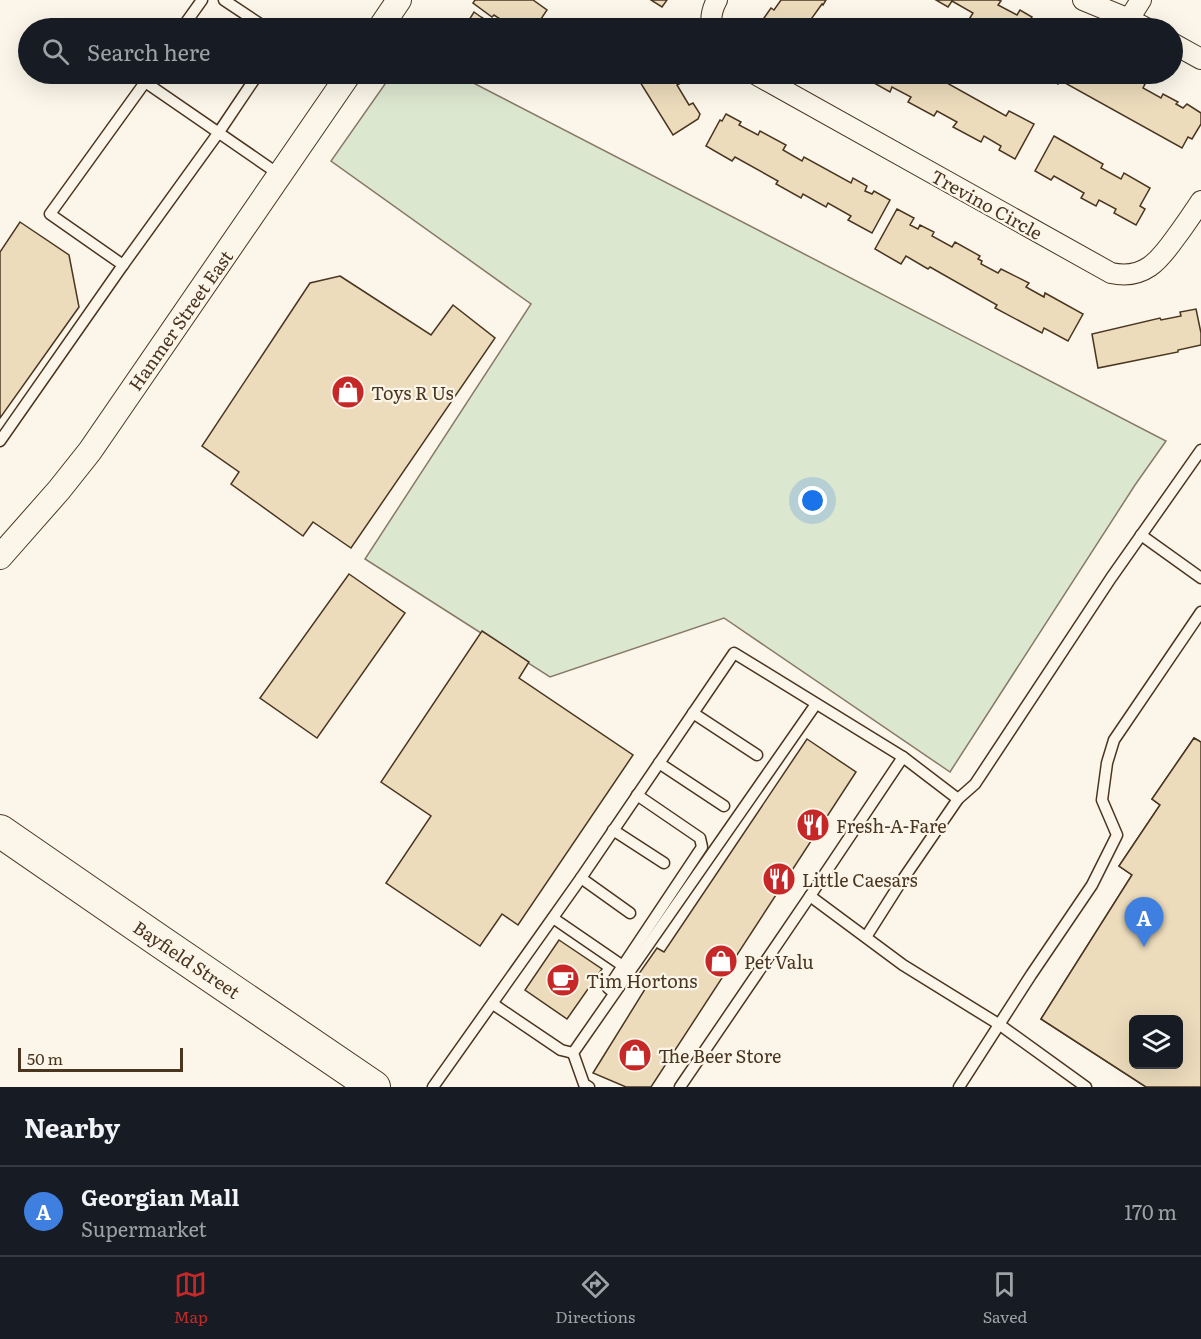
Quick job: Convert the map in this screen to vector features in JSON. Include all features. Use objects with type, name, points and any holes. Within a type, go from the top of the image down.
[{"type":"main road","name":"Bayfield Street","points":[[0,831],[374,1087]]},
{"type":"street","points":[[387,18],[399,0]]},
{"type":"street","points":[[711,18],[717,0]]},
{"type":"street","points":[[1083,0],[1124,18]]},
{"type":"street","points":[[1139,18],[1142,0]]},
{"type":"street","points":[[1183,50],[1201,60]]},
{"type":"street","name":"Hanmer Street East","points":[[5,547],[60,490],[90,451],[342,84]]},
{"type":"street","name":"Trevino Circle","points":[[773,84],[1111,273],[1133,274],[1144,271],[1156,263],[1201,201]]},
{"type":"lane","points":[[189,18],[202,0]]},
{"type":"lane","points":[[224,0],[251,18]]},
{"type":"lane","points":[[123,265],[50,214],[144,84]]},
{"type":"lane","points":[[156,84],[281,175]]},
{"type":"lane","points":[[0,441],[251,84]]},
{"type":"lane","points":[[866,937],[958,799],[975,784],[1038,687],[1201,450]]},
{"type":"lane","points":[[1142,535],[1201,578]]},
{"type":"lane","points":[[959,1087],[1036,966],[1100,872],[1117,835],[1102,800],[1107,763],[1114,740],[1201,612]]},
{"type":"lane","points":[[433,1087],[581,878],[734,653],[903,757],[958,799]]},
{"type":"lane","points":[[573,1053],[816,705]]},
{"type":"lane","points":[[693,712],[757,755]]},
{"type":"lane","points":[[680,1087],[903,757]]},
{"type":"lane","points":[[659,763],[724,806]]},
{"type":"lane","points":[[614,993],[608,988],[702,848],[700,838],[637,795]]},
{"type":"lane","points":[[613,830],[664,863]]},
{"type":"lane","points":[[581,878],[630,913]]},
{"type":"lane","points":[[810,896],[903,965],[999,1025],[1086,1087]]},
{"type":"lane","points":[[553,918],[623,966]]},
{"type":"lane","points":[[493,1004],[561,1050],[573,1053]]},
{"type":"lane","points":[[573,1053],[585,1086]]},
{"type":"green space","points":[[385,84],[475,84],[1166,441],[1135,485],[950,772],[724,618],[550,677],[365,559],[531,304],[331,161]]},
{"type":"building","points":[[475,0],[533,0],[547,10],[542,18],[499,18],[494,15],[492,17],[473,3]]},
{"type":"building","points":[[651,0],[667,0],[662,7]]},
{"type":"building","points":[[781,0],[826,0],[812,18],[764,18],[771,8],[774,10]]},
{"type":"building","points":[[936,0],[998,0],[1001,1],[998,5],[1017,15],[1020,10],[1032,17],[970,18],[973,13],[952,1],[948,7]]},
{"type":"building","points":[[474,12],[483,18],[470,18]]},
{"type":"building","points":[[641,84],[679,84],[677,85],[689,105],[693,103],[700,114],[698,119],[673,135]]},
{"type":"building","points":[[876,84],[949,84],[1006,116],[1009,111],[1034,124],[1015,159],[999,150],[1001,146],[984,136],[981,142],[953,127],[957,122],[937,111],[934,116],[908,102],[911,97],[892,87],[890,92]]},
{"type":"building","points":[[1067,84],[1145,84],[1143,88],[1161,98],[1163,94],[1178,102],[1176,104],[1183,108],[1187,104],[1201,113],[1201,124],[1192,139],[1188,137],[1182,148]]},
{"type":"building","points":[[726,114],[741,122],[739,125],[758,135],[760,131],[786,145],[783,150],[802,161],[804,157],[851,183],[853,178],[867,186],[865,191],[872,194],[874,191],[890,200],[872,233],[848,220],[851,216],[828,203],[826,207],[803,194],[801,198],[776,184],[778,181],[735,157],[732,161],[706,146],[720,120],[722,121]]},
{"type":"building","points":[[1054,136],[1103,164],[1101,168],[1121,179],[1124,173],[1150,188],[1140,206],[1145,209],[1136,225],[1114,213],[1116,209],[1099,200],[1096,206],[1081,198],[1084,193],[1054,176],[1051,180],[1035,171]]},
{"type":"building","points":[[897,209],[914,218],[910,225],[918,229],[920,225],[934,232],[932,236],[952,247],[955,242],[980,256],[978,259],[982,261],[981,264],[998,273],[1001,269],[1029,283],[1026,287],[1044,297],[1045,293],[1083,314],[1068,341],[1044,328],[1042,333],[995,308],[997,305],[930,267],[928,269],[906,256],[901,264],[875,249]]},
{"type":"building","points":[[20,222],[69,255],[79,307],[0,418],[0,252]]},
{"type":"building","name":"Toys R Us","points":[[340,276],[431,335],[453,305],[495,338],[351,548],[313,522],[303,536],[231,484],[239,472],[202,446],[310,283]]},
{"type":"building","points":[[1196,309],[1201,345],[1178,350],[1178,352],[1098,368],[1092,334],[1160,318],[1161,320],[1181,316],[1180,312]]},
{"type":"building","points":[[349,574],[405,613],[317,738],[260,698]]},
{"type":"building","points":[[482,631],[529,662],[519,678],[633,755],[518,925],[502,914],[480,946],[386,883],[431,816],[381,782]]},
{"type":"building","points":[[1194,738],[1201,742],[1201,1087],[1146,1087],[1041,1019],[1132,875],[1119,866],[1160,805],[1152,799]]},
{"type":"building","points":[[1194,738],[1201,742],[1201,1087],[1146,1087],[1041,1019],[1132,875],[1119,866],[1160,805],[1152,799]]},
{"type":"building","points":[[807,739],[856,772],[651,1087],[626,1087],[593,1073],[647,986],[636,978],[657,948],[664,952]]},
{"type":"building","name":"Tim Hortons","points":[[559,940],[602,969],[567,1019],[525,990]]},
{"type":"place","name":"Toys R Us","points":[[348,392]]},
{"type":"place","name":"Fresh-A-Fare","points":[[813,825]]},
{"type":"place","name":"Little Caesars","points":[[779,879]]},
{"type":"place","name":"Georgian Mall","points":[[1144,947]]},
{"type":"place","name":"Pet Valu","points":[[721,961]]},
{"type":"place","name":"Tim Hortons","points":[[563,980]]},
{"type":"place","name":"The Beer Store","points":[[635,1055]]}]
